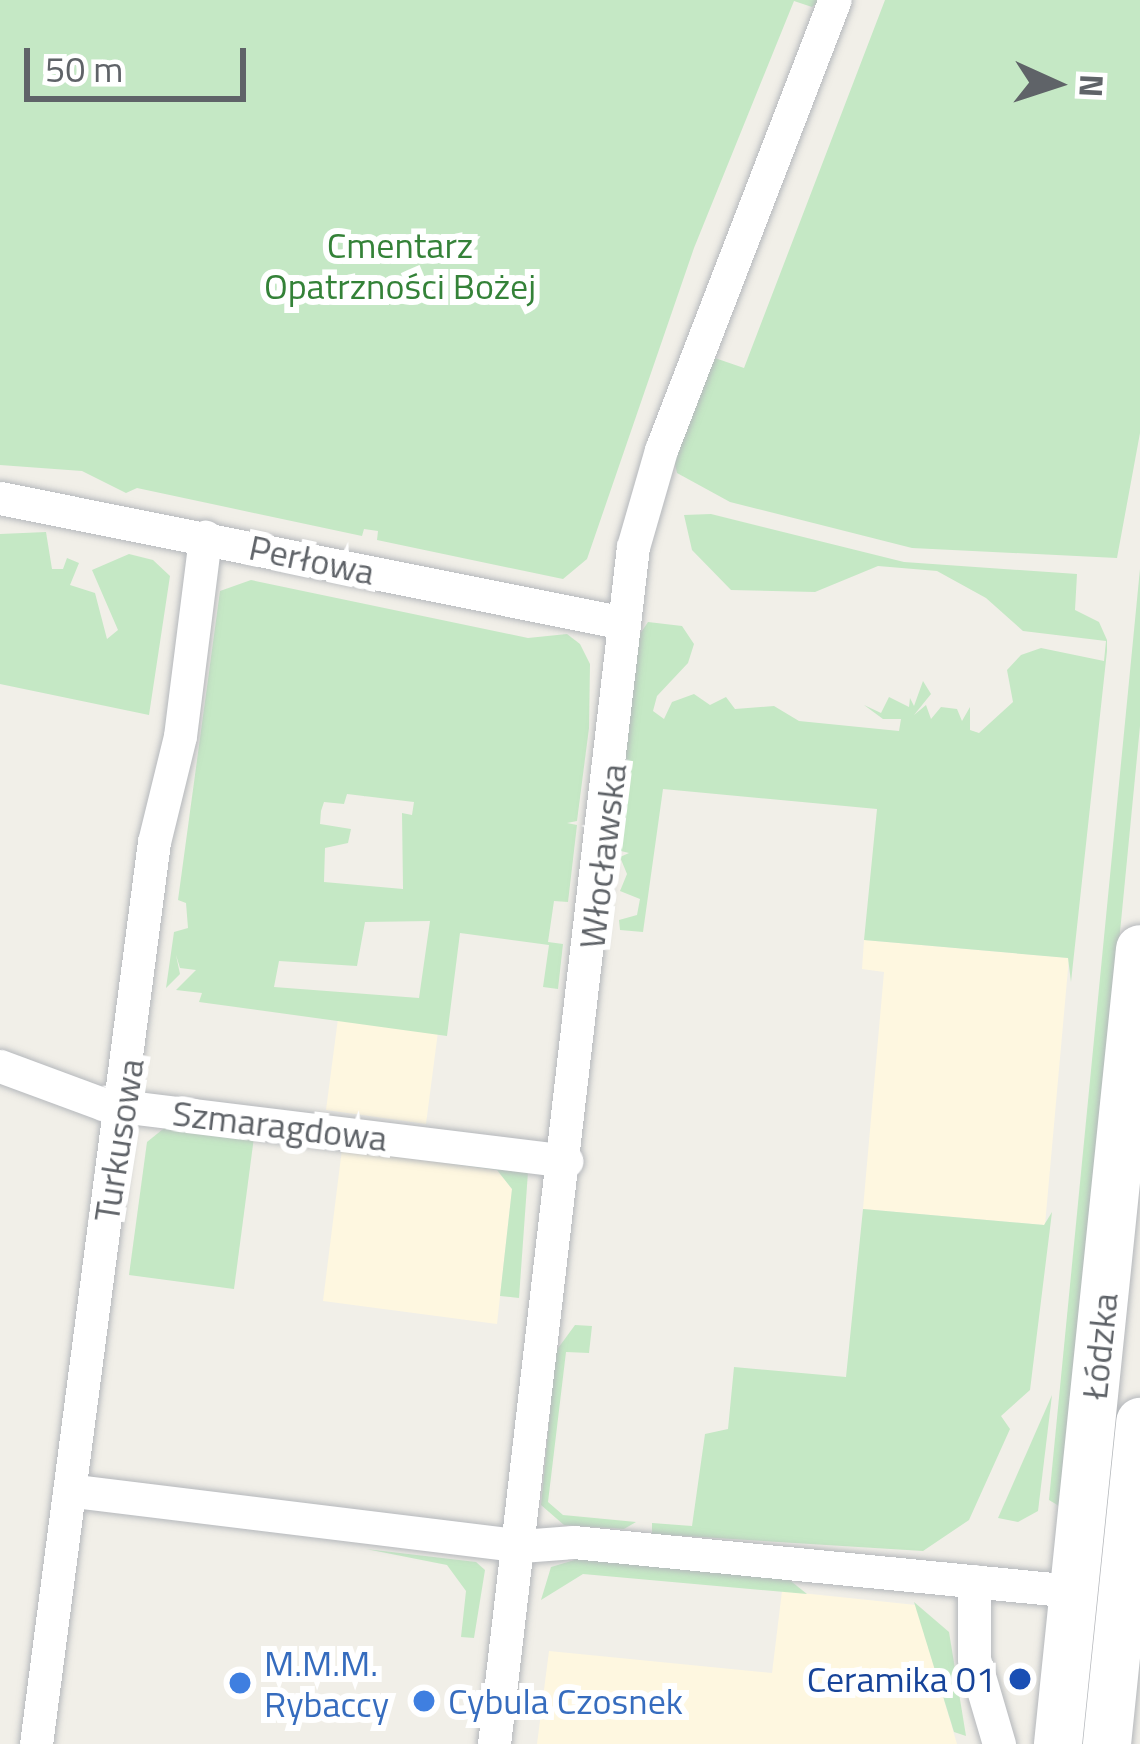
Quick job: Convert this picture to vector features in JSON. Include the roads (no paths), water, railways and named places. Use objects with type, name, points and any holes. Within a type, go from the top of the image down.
[{"type":"main road","name":"Łódzka","points":[[1058,1744],[1140,949]]},
{"type":"main road","name":"Łódzka","points":[[1107,1744],[1131,1595],[1140,1422]]},
{"type":"street","name":"Włocławska","points":[[494,1744],[567,1161],[624,623],[650,483],[835,0]]},
{"type":"street","name":"Perłowa","points":[[0,498],[624,623]]},
{"type":"street","name":"Turkusowa","points":[[36,1744],[75,1491],[154,842],[180,736],[206,537]]},
{"type":"street","name":"Szmaragdowa","points":[[0,1066],[122,1104],[567,1161]]},
{"type":"street","points":[[75,1491],[521,1546],[574,1542],[1073,1591]]},
{"type":"street","points":[[974,1581],[974,1659],[999,1744]]},
{"type":"place","name":"Ceramika 01","points":[[1020,1679]]},
{"type":"place","name":"M.M.M. Rybaccy","points":[[240,1683]]},
{"type":"place","name":"Cybula Czosnek","points":[[424,1701]]},
{"type":"park label","name":"Cmentarz Opatrzności Bożej","points":[[400,264]]}]
